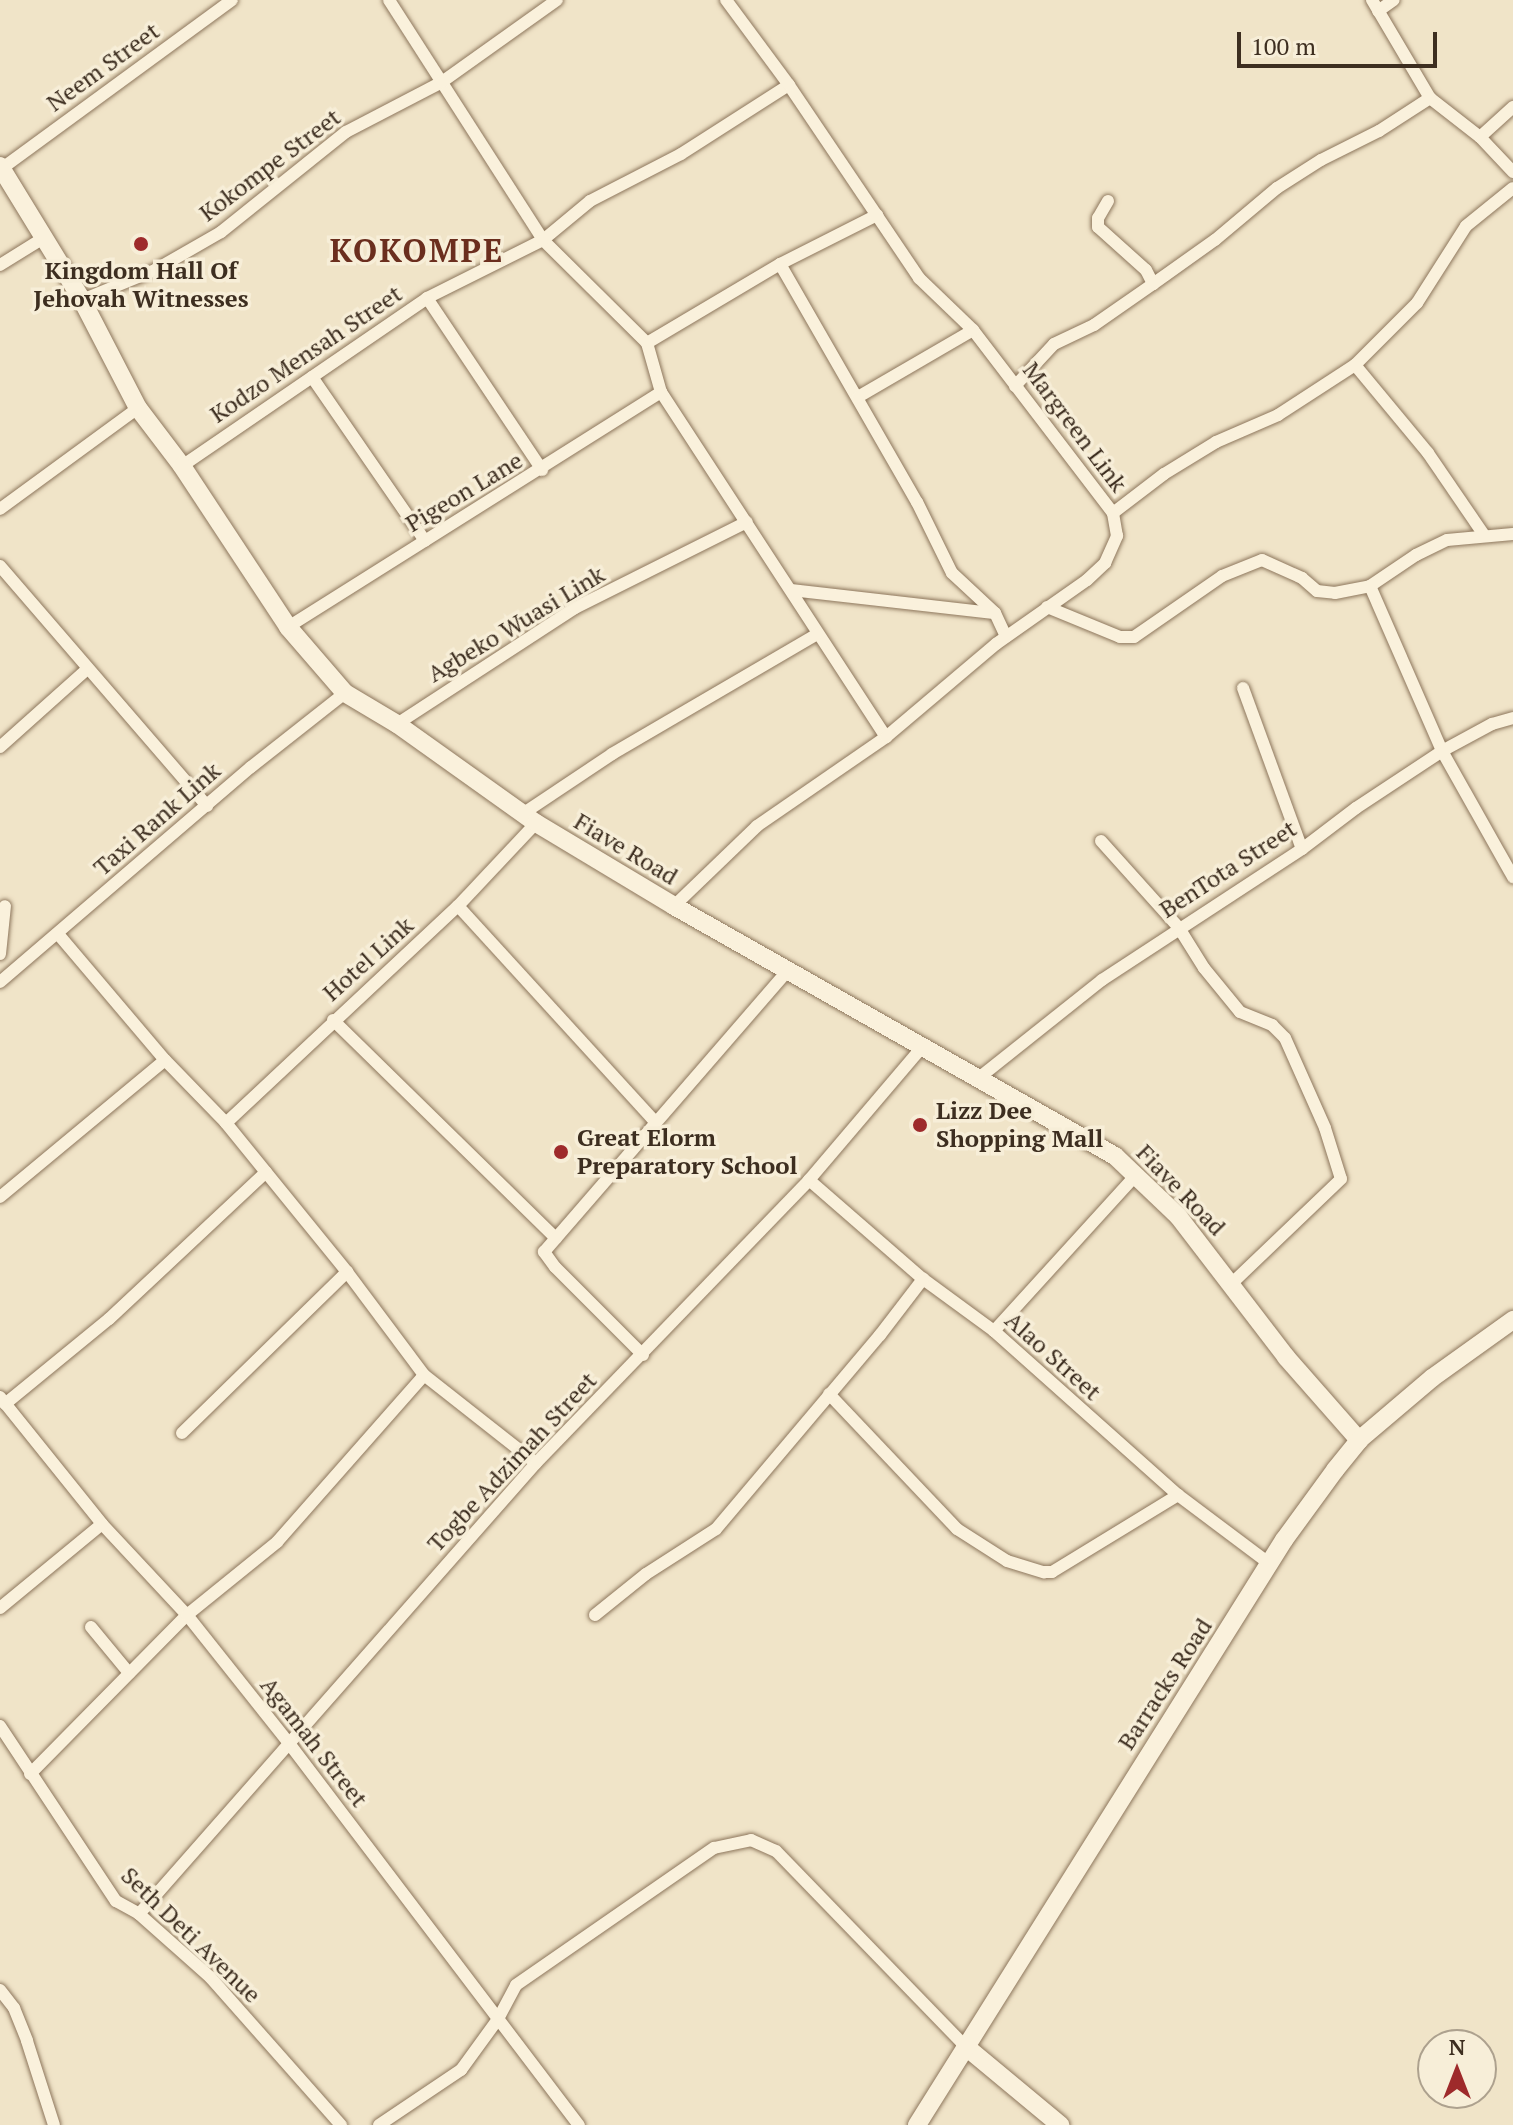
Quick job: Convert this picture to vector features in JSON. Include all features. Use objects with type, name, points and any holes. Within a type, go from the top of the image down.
[{"type":"street","name":"Neem Street","points":[[1,168],[232,0]]},
{"type":"street","points":[[389,0],[543,240],[647,343],[661,392],[886,737]]},
{"type":"street","name":"Kokompe Street","points":[[82,300],[155,270],[221,232],[346,132],[442,82],[557,0]]},
{"type":"street","name":"Margreen Link","points":[[674,906],[757,826],[886,737],[1006,637],[1087,580],[1105,563],[1117,536],[1113,513],[973,330],[919,278],[789,85],[726,0]]},
{"type":"street","points":[[1394,0],[1375,6],[1430,98],[1480,137],[1513,172]]},
{"type":"street","name":"Kodzo Mensah Street","points":[[182,466],[427,298],[543,240],[590,201],[681,154],[789,85]]},
{"type":"street","points":[[1015,386],[1054,344],[1094,325],[1153,284],[1215,240],[1277,188],[1321,160],[1379,131],[1430,98]]},
{"type":"street","points":[[1480,137],[1513,107]]},
{"type":"street","name":"Fiave Road","points":[[1,168],[82,300],[138,408],[182,466],[288,627],[345,693],[397,724],[530,818],[674,906],[1115,1156],[1178,1216],[1286,1357],[1359,1440]]},
{"type":"street","points":[[1113,513],[1216,442],[1278,415],[1355,365],[1417,303],[1466,226],[1513,188]]},
{"type":"street","points":[[1108,201],[1098,218],[1098,227],[1146,270],[1153,284]]},
{"type":"street","points":[[647,343],[780,264],[877,215]]},
{"type":"street","points":[[0,265],[42,239]]},
{"type":"street","points":[[780,264],[858,397],[952,573],[995,613],[1006,637]]},
{"type":"street","points":[[427,298],[542,470]]},
{"type":"street","points":[[858,397],[973,330]]},
{"type":"street","points":[[1355,365],[1428,453],[1484,535]]},
{"type":"street","points":[[312,377],[425,541]]},
{"type":"street","name":"Pigeon Lane","points":[[288,627],[542,470],[661,392]]},
{"type":"street","points":[[0,509],[138,408]]},
{"type":"street","name":"Agbeko Wuasi Link","points":[[397,724],[575,608],[747,522]]},
{"type":"street","points":[[1047,607],[1120,637],[1134,637],[1222,576],[1262,560],[1302,578],[1317,591],[1335,593],[1370,586],[1416,555],[1447,540],[1513,534]]},
{"type":"street","points":[[0,566],[86,670],[207,806]]},
{"type":"street","points":[[1370,586],[1442,751],[1513,877]]},
{"type":"street","points":[[791,590],[995,613]]},
{"type":"street","name":"Hotel Link","points":[[226,1123],[458,906],[530,818],[612,754],[817,634]]},
{"type":"street","points":[[0,747],[86,670]]},
{"type":"street","points":[[1243,688],[1302,849]]},
{"type":"street","name":"Taxi Rank Link","points":[[0,982],[345,693]]},
{"type":"street","name":"BenTota Street","points":[[980,1077],[1102,980],[1179,928],[1302,849],[1442,751],[1492,724],[1513,718]]},
{"type":"street","points":[[1101,841],[1179,928],[1204,968],[1240,1012],[1272,1025],[1285,1038],[1325,1128],[1341,1179],[1232,1283]]},
{"type":"street","points":[[0,954],[5,906]]},
{"type":"street","points":[[458,906],[654,1121]]},
{"type":"street","points":[[58,934],[165,1060],[226,1123],[347,1272],[424,1375],[536,1463]]},
{"type":"street","points":[[643,1355],[548,1260],[544,1252],[654,1121],[787,971]]},
{"type":"street","points":[[333,1020],[556,1238]]},
{"type":"street","name":"Togbe Adzimah Street","points":[[139,1914],[536,1463],[809,1180],[923,1046]]},
{"type":"street","points":[[0,1197],[165,1060]]},
{"type":"street","points":[[3,1400],[109,1319],[266,1172]]},
{"type":"street","points":[[994,1331],[1137,1174]]},
{"type":"street","name":"Alao Street","points":[[809,1180],[923,1279],[994,1331],[1178,1495],[1270,1564]]},
{"type":"street","points":[[182,1433],[347,1272]]},
{"type":"street","points":[[595,1615],[646,1574],[716,1529],[923,1279]]},
{"type":"street","name":"Barracks Road","points":[[917,2125],[1270,1564],[1359,1440],[1432,1378],[1513,1320]]},
{"type":"street","points":[[30,1774],[187,1615],[277,1542],[424,1375]]},
{"type":"street","points":[[829,1394],[957,1529],[1007,1561],[1044,1572],[1052,1572],[1178,1495]]},
{"type":"street","name":"Agamah Street","points":[[3,1400],[102,1524],[187,1615],[288,1742],[579,2125]]},
{"type":"street","points":[[0,1608],[102,1524]]},
{"type":"street","points":[[91,1627],[129,1673]]},
{"type":"street","name":"Seth Deti Avenue","points":[[0,1726],[116,1901],[139,1914],[210,1977],[341,2125]]},
{"type":"street","points":[[379,2125],[461,2070],[498,2019],[516,1985],[714,1848],[751,1840],[776,1851],[965,2046],[1060,2125]]},
{"type":"street","points":[[0,1990],[14,2008],[54,2125]]},
{"type":"place","name":"Kingdom Hall Of Jehovah Witnesses","points":[[141,244]]},
{"type":"place","name":"Lizz Dee Shopping Mall","points":[[920,1125]]},
{"type":"place","name":"Great Elorm Preparatory School","points":[[561,1152]]},
{"type":"district","name":"KOKOMPE","points":[[417,250]]}]
